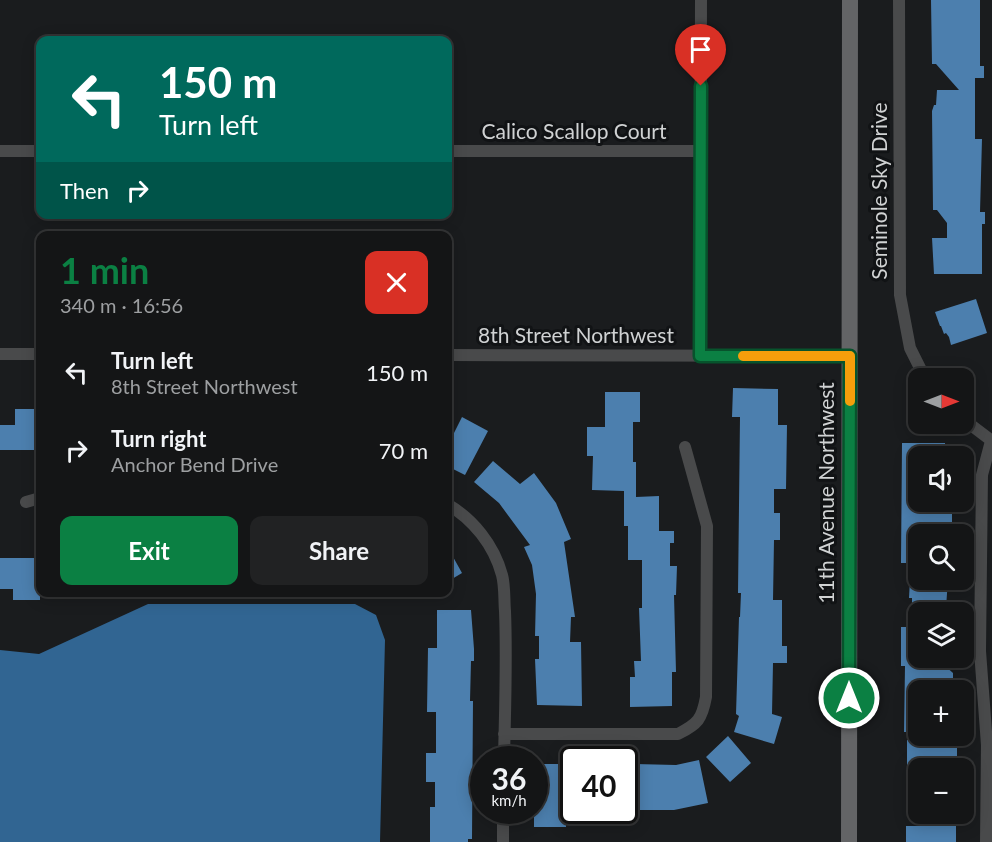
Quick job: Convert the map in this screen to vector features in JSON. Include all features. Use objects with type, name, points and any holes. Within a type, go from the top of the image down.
[{"type":"street","points":[[700,356],[701,0]]},
{"type":"street","name":"11th Avenue Northwest","points":[[849,842],[850,0]]},
{"type":"street","name":"Seminole Sky Drive","points":[[899,0],[900,295],[910,348],[919,368]]},
{"type":"street","points":[[0,151],[36,151]]},
{"type":"street","name":"Calico Scallop Court","points":[[452,151],[701,151]]},
{"type":"street","points":[[0,354],[36,354]]},
{"type":"street","name":"8th Street Northwest","points":[[452,355],[850,356]]},
{"type":"street","points":[[974,427],[991,441],[982,475],[980,651],[987,745],[986,842]]},
{"type":"street","points":[[504,734],[678,734],[694,726],[703,714],[706,697],[707,526],[685,447]]},
{"type":"street","points":[[26,502],[36,499]]},
{"type":"street","points":[[452,507],[462,512],[495,553],[503,577],[506,627],[504,746]]},
{"type":"street","points":[[503,824],[503,842]]},
{"type":"water","points":[[148,604],[355,604],[376,615],[385,640],[380,842],[0,842],[0,650],[39,654]]},
{"type":"building","points":[[931,0],[980,0],[980,66],[984,66],[984,78],[975,78],[975,139],[982,139],[980,212],[985,212],[985,224],[982,224],[982,274],[934,274],[932,238],[947,238],[947,223],[937,210],[933,210],[932,111],[936,105],[937,90],[959,90],[936,64],[932,64]]},
{"type":"building","points":[[976,299],[987,333],[951,345],[935,312]]},
{"type":"building","points":[[733,388],[778,389],[778,425],[787,425],[786,489],[774,489],[774,513],[780,513],[780,540],[774,540],[773,600],[782,600],[782,646],[787,646],[787,663],[773,663],[772,714],[782,717],[774,744],[734,732],[739,716],[736,714],[741,593],[738,593],[740,417],[732,417]]},
{"type":"building","points":[[605,392],[640,392],[640,422],[633,422],[636,497],[659,496],[659,531],[674,531],[674,543],[670,543],[670,566],[677,566],[676,595],[674,595],[676,672],[672,672],[672,706],[630,707],[630,677],[635,677],[634,661],[641,661],[639,608],[642,608],[642,560],[628,560],[628,526],[624,526],[624,491],[592,490],[593,456],[587,456],[587,427],[605,427]]},
{"type":"building","points":[[15,409],[36,409],[36,450],[0,450],[0,425],[15,425]]},
{"type":"building","points":[[462,417],[488,431],[465,475],[452,468],[452,437]]},
{"type":"building","points":[[902,443],[945,443],[945,446],[908,446],[908,512],[952,512],[952,524],[908,524],[908,563],[901,563]]},
{"type":"building","points":[[493,461],[520,484],[534,473],[556,503],[571,539],[564,542],[575,617],[571,617],[570,642],[581,642],[582,706],[537,705],[535,659],[539,659],[539,636],[535,636],[536,594],[532,565],[524,547],[530,545],[499,503],[474,482]]},
{"type":"building","points":[[452,555],[462,573],[452,579]]},
{"type":"building","points":[[0,558],[36,558],[36,597],[40,597],[40,600],[13,600],[13,589],[0,589]]},
{"type":"building","points":[[909,590],[947,590],[946,602],[912,602],[912,598],[909,598]]},
{"type":"building","points":[[437,610],[471,610],[474,649],[474,661],[471,661],[470,701],[473,701],[473,746],[470,746],[472,839],[468,839],[468,842],[430,842],[430,807],[435,807],[435,782],[426,782],[426,753],[436,753],[436,712],[427,712],[428,648],[437,648]]},
{"type":"building","points":[[901,627],[908,627],[908,668],[947,668],[953,673],[953,680],[908,680],[908,732],[904,732],[905,666],[901,666]]},
{"type":"building","points":[[728,736],[751,763],[730,782],[706,757]]},
{"type":"building","points":[[907,740],[908,746],[957,746],[957,758],[908,758],[907,768]]},
{"type":"building","points":[[699,760],[708,803],[674,810],[638,810],[638,764],[676,765]]},
{"type":"building","points":[[548,764],[560,764],[560,824],[566,824],[566,827],[534,827],[534,824],[548,824]]},
{"type":"building","points":[[925,824],[956,824],[956,842],[906,842],[906,826],[925,826]]},
{"type":"slow traffic","points":[[743,356],[850,356],[850,401]]},
{"type":"route","points":[[701,86],[700,356],[850,356],[849,698]]}]
